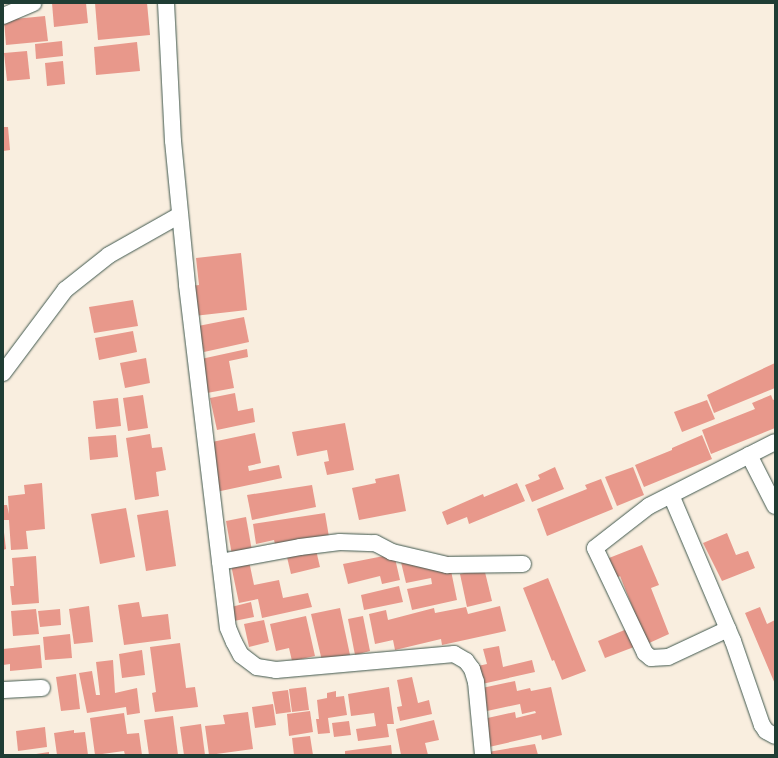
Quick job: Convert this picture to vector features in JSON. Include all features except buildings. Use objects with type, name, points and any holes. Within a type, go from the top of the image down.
[{"type":"street","points":[[3,16],[33,3]]},
{"type":"street","points":[[166,3],[173,141],[180,215],[228,628],[241,655],[257,667],[276,670],[454,654],[466,661],[472,669],[476,682],[483,755]]},
{"type":"street","points":[[3,373],[65,290],[109,255],[180,215]]},
{"type":"street","points":[[728,629],[668,657],[651,658],[645,653],[595,548],[648,506],[775,442]]},
{"type":"street","points":[[749,455],[775,506]]},
{"type":"street","points":[[671,495],[728,629],[762,725],[766,731],[775,736]]},
{"type":"street","points":[[220,562],[300,547],[340,542],[376,543],[392,552],[447,565],[523,564]]},
{"type":"street","points":[[3,690],[42,688]]}]
